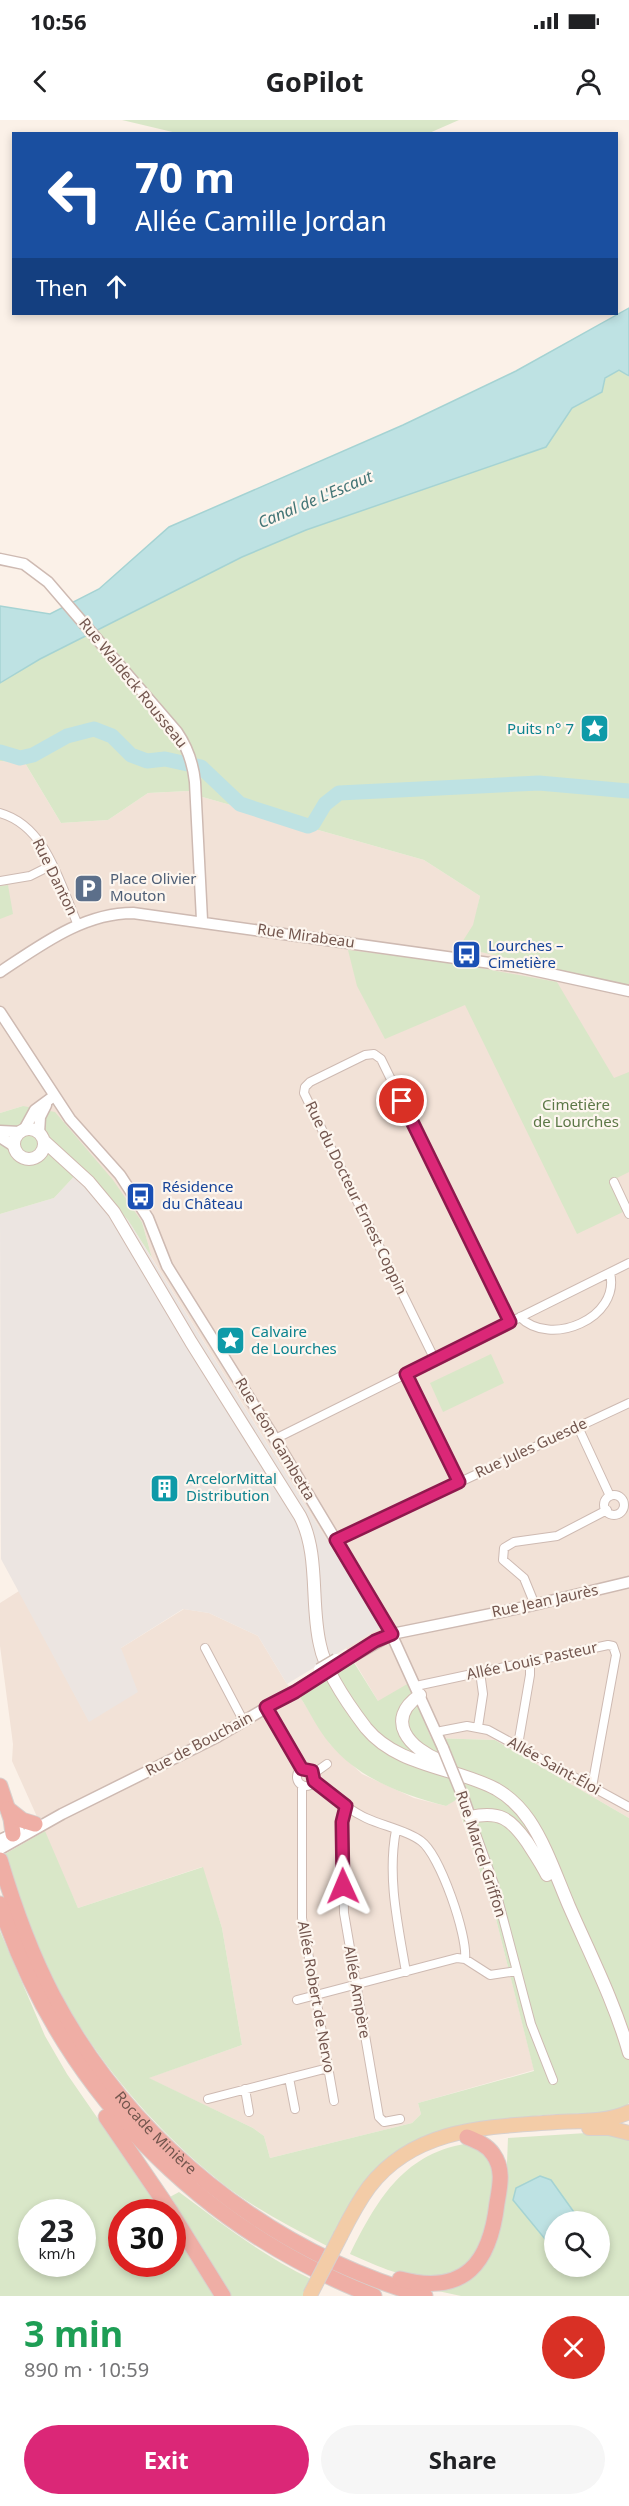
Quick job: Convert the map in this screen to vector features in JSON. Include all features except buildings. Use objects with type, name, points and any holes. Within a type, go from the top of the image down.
[{"type":"highway","name":"Rocade Minière","points":[[0,1786],[8,1809],[4,1845],[21,1923],[45,1981],[85,2050],[112,2087],[154,2135],[200,2178],[251,2216],[348,2269],[425,2296]]},
{"type":"highway","points":[[8,1809],[22,1820],[35,1824]]},
{"type":"highway","name":"Rocade Minière","points":[[0,1904],[32,1984],[72,2055],[127,2128],[196,2194],[235,2223],[276,2250],[324,2275],[374,2296]]},
{"type":"highway","points":[[72,2055],[72,2067],[163,2199]]},
{"type":"highway","points":[[306,2248],[414,2283],[439,2283],[470,2271],[482,2259],[491,2236],[501,2177],[498,2162],[491,2151],[482,2143],[467,2137]]},
{"type":"highway","points":[[186,2236],[223,2296]]},
{"type":"main road","points":[[75,1170],[49,1159],[21,1157],[14,1146],[15,1137],[22,1131],[33,1130],[95,1188],[114,1212],[191,1342],[303,1522],[309,1545],[320,1645],[326,1662],[358,1716],[372,1734],[392,1749],[482,1783],[514,1802],[534,1828],[585,1943],[629,2053]]},
{"type":"main road","points":[[36,1158],[42,1151],[41,1137]]},
{"type":"main road","points":[[418,1690],[404,1710],[403,1723],[409,1741],[428,1756],[493,1778],[525,1801],[544,1830],[564,1894]]},
{"type":"main road","points":[[470,1817],[495,1815],[513,1824],[543,1866],[585,1943]]},
{"type":"main road","points":[[312,2296],[364,2194],[380,2174],[406,2153],[430,2140],[452,2133],[605,2119],[629,2112]]},
{"type":"main road","points":[[344,2237],[371,2197],[397,2168],[431,2147],[467,2137],[595,2128],[629,2133]]},
{"type":"street","name":"Rue Waldeck Rousseau","points":[[0,559],[18,562],[30,568],[57,592],[177,732],[190,756],[195,775],[202,920]]},
{"type":"street","name":"Rue Danton","points":[[0,813],[17,820],[43,846],[78,925]]},
{"type":"street","points":[[0,881],[30,876],[52,865]]},
{"type":"street","name":"Rue Mirabeau","points":[[0,972],[78,925],[102,916],[121,913],[202,920],[519,967],[627,990]]},
{"type":"street","name":"Rue Léon Gambetta","points":[[0,1012],[73,1123],[120,1175],[151,1223],[167,1266],[275,1439],[390,1631]]},
{"type":"street","name":"Rue du Docteur Ernest Coppin","points":[[435,1359],[304,1093],[305,1087],[310,1082],[365,1055],[375,1054],[381,1059],[510,1322]]},
{"type":"street","points":[[0,1131],[22,1131],[35,1110],[54,1096]]},
{"type":"street","points":[[41,1137],[41,1114],[54,1096]]},
{"type":"street","points":[[0,1137],[14,1146]]},
{"type":"street","points":[[614,1182],[629,1214]]},
{"type":"street","points":[[275,1439],[629,1263]]},
{"type":"street","points":[[520,1317],[528,1324],[550,1329],[565,1329],[581,1323],[594,1316],[605,1303],[611,1285],[610,1273]]},
{"type":"street","points":[[406,1374],[459,1482]]},
{"type":"street","name":"Rue Jules Guesde","points":[[336,1540],[629,1403]]},
{"type":"street","points":[[578,1427],[610,1496]]},
{"type":"street","points":[[610,1496],[618,1496],[626,1502],[620,1513],[612,1514],[607,1510],[605,1502],[610,1496]]},
{"type":"street","points":[[535,1605],[527,1582],[502,1560],[504,1548],[514,1542],[557,1536],[607,1510]]},
{"type":"street","name":"Rue Jean Jaurès","points":[[390,1631],[535,1605],[629,1582]]},
{"type":"street","name":"Rue de Bouchain","points":[[62,1814],[244,1722],[337,1661],[390,1631]]},
{"type":"street","name":"Rue Marcel Griffon","points":[[390,1631],[418,1690],[463,1797],[492,1877],[534,2032],[553,2080]]},
{"type":"street","name":"Allée Louis Pasteur","points":[[418,1690],[480,1672],[530,1661],[608,1645],[615,1647],[616,1655],[592,1787]]},
{"type":"street","points":[[205,1648],[244,1722]]},
{"type":"street","points":[[518,1745],[530,1675],[530,1661]]},
{"type":"street","points":[[478,1727],[483,1694],[480,1672]]},
{"type":"street","points":[[266,1707],[302,1769]]},
{"type":"street","name":"Allée Saint-Éloi","points":[[436,1732],[460,1727],[478,1727],[518,1745],[629,1808]]},
{"type":"street","points":[[302,1769],[297,1778],[302,1785],[309,1785],[327,1764]]},
{"type":"street","points":[[302,1769],[308,1769],[346,1806],[418,1839],[429,1849],[456,1907],[465,1944],[465,1959]]},
{"type":"street","name":"Allée Robert de Nervo","points":[[302,1785],[301,1912],[334,2101]]},
{"type":"street","name":"Allée Ampère","points":[[346,1806],[342,1822],[343,1907],[356,1984],[379,2117],[381,2121],[386,2122],[400,2119]]},
{"type":"street","points":[[4,1845],[35,1824],[62,1814]]},
{"type":"street","points":[[4,1845],[62,1814]]},
{"type":"street","points":[[396,1830],[393,1851],[394,1901],[406,1972]]},
{"type":"street","points":[[297,2000],[457,1959],[465,1959],[490,1975],[517,1971]]},
{"type":"street","points":[[208,2099],[328,2068]]},
{"type":"street","points":[[289,2078],[295,2109]]},
{"type":"street","points":[[245,2089],[249,2112]]},
{"type":"shaded area","points":[[0,761],[25,763],[61,823],[108,820],[148,793],[188,791],[424,860],[480,896],[474,925],[460,947],[629,986],[629,1818],[495,1740],[431,1738],[378,1701],[346,1648],[381,1627],[152,1258],[142,1222],[23,1106],[0,1113]]},
{"type":"shaded area","points":[[81,1169],[128,1220],[381,1627],[287,1684],[258,1636],[209,1613],[183,1609],[121,1648],[138,1692],[89,1722],[1,1559],[0,1214],[54,1198]]},
{"type":"shaded area","points":[[19,1591],[89,1721],[121,1648],[184,1609],[209,1613],[258,1636],[287,1684],[300,1697],[330,1744],[362,1774],[414,1798],[446,1806],[455,1800],[496,1919],[534,2070],[418,2103],[421,2114],[412,2123],[270,2158],[264,2136],[253,2128],[148,2078],[242,2045],[222,1928],[202,1867],[78,1908],[12,1761],[13,1744],[0,1646],[0,1603]]},
{"type":"green space","points":[[122,120],[459,120],[432,132],[173,132]]},
{"type":"green space","points":[[619,369],[629,377],[629,986],[459,947],[473,925],[480,896],[424,860],[188,791],[148,793],[108,820],[61,823],[25,763],[0,761],[0,683],[40,659],[242,557],[306,530],[546,447],[572,408],[602,392],[605,379]]},
{"type":"green space","points":[[0,882],[1,886],[8,885],[13,914],[0,919]]},
{"type":"green space","name":"Cimetière de Lourches","points":[[348,950],[448,962],[557,982],[614,1078],[629,1072],[629,1172],[609,1182],[623,1212],[577,1234],[465,1005],[385,1039],[357,986]]},
{"type":"green space","points":[[23,1106],[55,1112],[113,1180],[142,1222],[152,1258],[128,1220],[81,1169],[54,1198],[0,1214],[0,1113]]},
{"type":"green space","points":[[491,1354],[504,1383],[443,1412],[430,1383]]},
{"type":"green space","points":[[353,1661],[378,1701],[409,1683],[431,1738],[495,1740],[629,1818],[629,2103],[625,2108],[598,2113],[543,2115],[466,2125],[435,2133],[398,2150],[358,2191],[327,2246],[257,2207],[218,2180],[171,2138],[127,2091],[89,2040],[56,1985],[34,1937],[5,1854],[45,1831],[78,1908],[203,1867],[222,1928],[242,2045],[149,2078],[253,2128],[264,2136],[270,2158],[412,2123],[421,2114],[418,2103],[534,2071],[496,1919],[456,1800],[446,1806],[414,1797],[383,1784],[354,1767],[330,1744],[300,1697]]},
{"type":"green space","points":[[0,1931],[45,2036],[67,2074],[154,2199],[108,2199],[108,2277],[186,2277],[186,2199],[166,2199],[179,2192],[259,2250],[311,2279],[303,2296],[0,2296]]},
{"type":"green space","points":[[602,2132],[629,2138],[629,2296],[461,2296],[438,2291],[469,2281],[482,2268],[491,2253],[502,2215],[508,2138]]},
{"type":"green space","points":[[464,2144],[481,2150],[494,2165],[487,2227],[478,2253],[470,2261],[448,2274],[420,2277],[391,2271],[350,2254],[381,2199],[408,2170],[442,2150]]},
{"type":"water","name":"Canal de L'Escaut","points":[[629,308],[629,376],[619,370],[605,378],[602,392],[572,408],[546,447],[306,530],[242,557],[40,659],[0,683],[0,606],[50,614],[99,589],[169,527],[403,425],[516,371]]},
{"type":"water","points":[[540,2176],[551,2180],[573,2211],[544,2211],[544,2238],[513,2200],[516,2188]]},
{"type":"waterway","points":[[0,752],[20,758],[33,755],[67,736],[94,729],[112,736],[131,755],[147,761],[165,759],[201,767],[240,804],[308,826],[313,824],[325,804],[339,793],[539,783],[629,791]]},
{"type":"place","name":"Puits n° 7","points":[[595,729]]},
{"type":"place","name":"Place Olivier Mouton","points":[[89,888]]},
{"type":"place","name":"Lourches – Cimetière","points":[[467,955]]},
{"type":"place","name":"Résidence du Château","points":[[141,1196]]},
{"type":"place","name":"Calvaire de Lourches","points":[[230,1341]]},
{"type":"place","name":"ArcelorMittal Distribution","points":[[165,1488]]},
{"type":"route","points":[[343,1886],[342,1822],[346,1806],[314,1781],[312,1771],[302,1769],[266,1707],[295,1692],[375,1641],[392,1634],[336,1540],[459,1482],[406,1374],[510,1322],[402,1101]]}]
